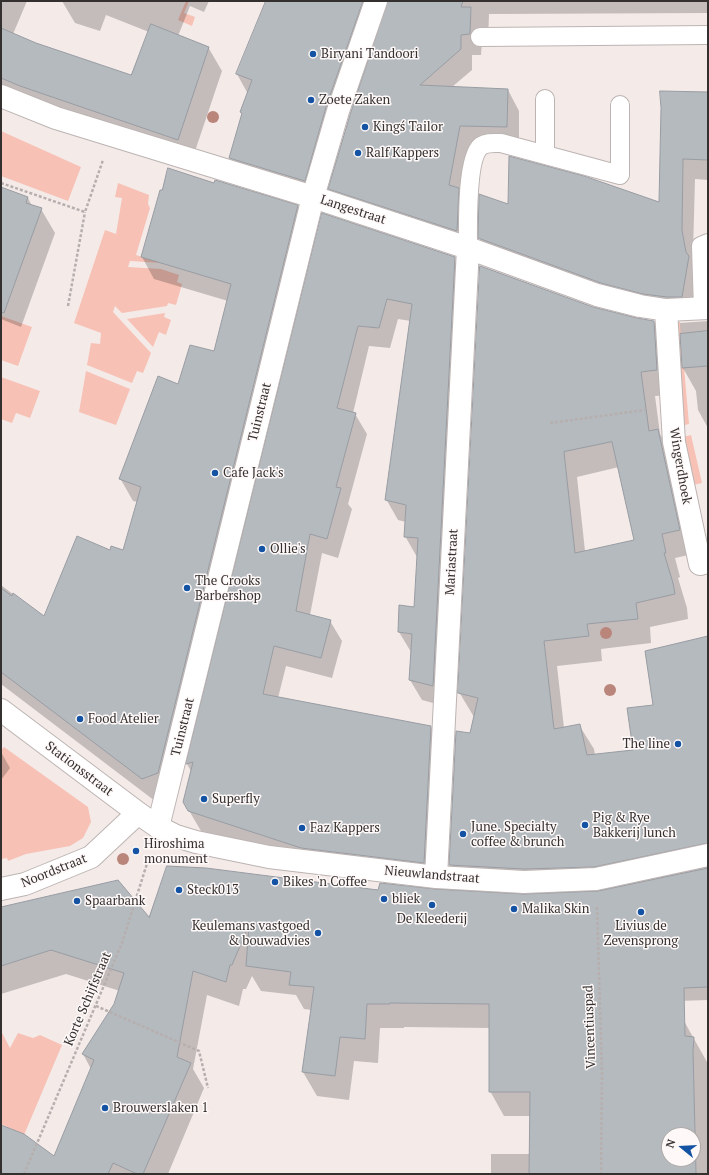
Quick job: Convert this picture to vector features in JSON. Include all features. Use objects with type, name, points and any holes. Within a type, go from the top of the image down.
[{"type":"street","name":"Tuinstraat","points":[[158,827],[313,197],[338,110],[376,1]]},
{"type":"street","name":"Langestraat","points":[[1,96],[56,118],[313,197],[468,248],[597,294],[640,306],[666,310],[705,309]]},
{"type":"street","name":"Mariastraat","points":[[436,877],[468,248]]},
{"type":"street","name":"Wingerdhoek","points":[[666,310],[674,442],[700,564],[708,562]]},
{"type":"street","name":"Stationsstraat","points":[[1,710],[158,827]]},
{"type":"street","name":"Noordstraat","points":[[1,889],[25,884],[91,857],[138,813]]},
{"type":"street","name":"Nieuwlandstraat","points":[[158,827],[176,836],[196,842],[270,857],[436,877],[524,882],[596,879],[708,855]]},
{"type":"lane","points":[[480,37],[708,35]]},
{"type":"lane","points":[[545,99],[545,155]]},
{"type":"lane","points":[[468,248],[470,172],[474,155],[480,147],[490,142],[501,143],[620,175],[620,105]]},
{"type":"lane","points":[[705,309],[701,246],[708,244]]},
{"type":"path","points":[[68,306],[85,212],[111,135]]},
{"type":"path","points":[[1,183],[85,212]]},
{"type":"path","points":[[550,423],[672,407]]},
{"type":"path","name":"Korte Schijfstraat","points":[[24,1174],[122,942],[148,863],[158,827]]},
{"type":"path","name":"Vincentiuspad","points":[[596,879],[602,1074],[601,1174]]},
{"type":"path","points":[[96,1006],[199,1051],[208,1088]]},
{"type":"shaded area","points":[[186,1],[189,1],[184,13],[195,17],[192,26],[178,20]]},
{"type":"shaded area","points":[[1,131],[81,167],[68,201],[1,176]]},
{"type":"shaded area","points":[[118,183],[149,195],[148,204],[150,208],[136,255],[162,263],[130,261],[128,267],[161,269],[179,275],[177,282],[182,284],[176,305],[168,303],[167,306],[122,313],[115,306],[113,312],[151,353],[143,373],[137,371],[132,383],[87,365],[91,343],[100,344],[101,333],[74,323],[105,230],[116,234],[122,198],[115,197]]},
{"type":"shaded area","points":[[165,313],[164,317],[171,320],[166,335],[159,332],[153,347],[127,319]]},
{"type":"shaded area","points":[[1,316],[32,327],[18,366],[1,360]]},
{"type":"shaded area","points":[[676,322],[680,322],[689,424],[680,426],[683,410]]},
{"type":"shaded area","points":[[86,371],[130,389],[116,425],[79,412]]},
{"type":"shaded area","points":[[1,377],[40,391],[30,418],[16,413],[12,423],[1,419]]},
{"type":"shaded area","points":[[691,435],[702,483],[693,485],[683,437]]},
{"type":"shaded area","points":[[4,747],[88,807],[91,822],[83,838],[70,846],[26,854],[8,861],[7,858],[1,859],[1,750]]},
{"type":"shaded area","points":[[1,1031],[10,1048],[18,1033],[33,1038],[40,1035],[62,1045],[24,1135],[1,1124]]},
{"type":"building","points":[[266,1],[363,1],[326,107],[305,181],[229,158],[242,113],[240,112],[252,80],[236,74]]},
{"type":"building","points":[[388,1],[463,1],[461,7],[471,7],[470,34],[461,35],[461,49],[420,85],[508,89],[507,127],[460,126],[449,185],[459,188],[457,231],[328,189],[350,115]]},
{"type":"building","points":[[151,24],[209,47],[178,140],[20,86],[1,78],[1,28],[36,43],[131,75]]},
{"type":"building","points":[[660,91],[708,92],[708,160],[683,159],[682,230],[686,252],[689,256],[682,297],[643,294],[601,283],[478,238],[479,194],[508,204],[509,156],[584,176],[659,202]]},
{"type":"building","points":[[168,168],[214,183],[215,180],[298,205],[158,773],[142,779],[1,672],[1,588],[12,596],[13,593],[44,616],[77,536],[110,550],[111,546],[123,550],[141,487],[119,479],[158,376],[178,384],[190,345],[214,351],[231,284],[141,257],[160,190],[162,190]]},
{"type":"building","points":[[1,187],[28,197],[26,203],[42,208],[4,313],[1,312]]},
{"type":"building","points":[[322,213],[455,257],[433,686],[409,680],[412,634],[398,632],[399,605],[414,607],[418,538],[404,537],[406,505],[385,500],[412,304],[387,299],[379,328],[358,326],[337,408],[356,413],[336,487],[341,488],[327,539],[310,534],[296,611],[331,620],[321,658],[274,646],[263,694],[431,726],[424,863],[301,848],[188,811],[183,802],[193,762],[186,764]]},
{"type":"building","points":[[480,266],[593,307],[654,321],[657,370],[641,372],[649,431],[658,429],[680,530],[662,534],[666,553],[664,553],[675,594],[636,603],[638,619],[587,624],[589,636],[544,641],[554,729],[580,724],[587,755],[633,750],[627,708],[653,705],[645,651],[708,636],[708,843],[594,867],[524,869],[449,865],[456,731],[470,733],[478,698],[458,693]],"holes":[[[612,442],[634,540],[575,553],[564,452]]]},
{"type":"building","points":[[708,331],[708,366],[682,368],[680,334]]},
{"type":"building","points":[[167,866],[206,868],[378,890],[380,883],[435,889],[524,894],[598,891],[708,868],[708,987],[684,988],[685,1036],[694,1037],[695,1127],[661,1127],[661,1167],[696,1167],[696,1174],[529,1174],[530,1092],[489,1092],[489,1004],[367,1004],[365,1039],[340,1037],[335,1076],[302,1072],[314,987],[289,985],[291,972],[246,966],[249,925],[232,965],[230,965],[226,982],[193,971],[177,1057],[191,1063],[143,1174],[137,1174],[113,1163],[108,1174],[1,1174],[1,1125],[24,1134],[54,1156],[94,1060],[82,1054],[114,1004],[124,973],[51,950],[1,966],[1,907],[118,880],[149,917]]},
{"type":"place","name":"Biryani Tandoori","points":[[313,54]]},
{"type":"place","name":"Zoete Zaken","points":[[311,100]]},
{"type":"place","name":"Kingś Tailor","points":[[365,127]]},
{"type":"place","name":"Ralf Kappers","points":[[358,153]]},
{"type":"place","name":"Cafe Jack's","points":[[215,473]]},
{"type":"place","name":"Ollie's","points":[[262,549]]},
{"type":"place","name":"The Crooks Barbershop","points":[[187,588]]},
{"type":"place","name":"Food Atelier","points":[[80,719]]},
{"type":"place","name":"The line","points":[[678,744]]},
{"type":"place","name":"Superfly","points":[[204,799]]},
{"type":"place","name":"Pig & Rye Bakkerij lunch","points":[[585,825]]},
{"type":"place","name":"Faz Kappers","points":[[302,828]]},
{"type":"place","name":"June. Specialty coffee & brunch","points":[[463,834]]},
{"type":"place","name":"Hiroshima monument","points":[[136,851]]},
{"type":"place","name":"Bikes 'n Coffee","points":[[275,882]]},
{"type":"place","name":"Steck013","points":[[179,890]]},
{"type":"place","name":"bliek","points":[[384,899]]},
{"type":"place","name":"Spaarbank","points":[[77,901]]},
{"type":"place","name":"De Kleederij","points":[[432,905]]},
{"type":"place","name":"Malika Skin","points":[[514,909]]},
{"type":"place","name":"Livius de Zevensprong","points":[[641,912]]},
{"type":"place","name":"Keulemans vastgoed & bouwadvies","points":[[318,933]]},
{"type":"place","name":"Brouwerslaken 1","points":[[105,1108]]}]
